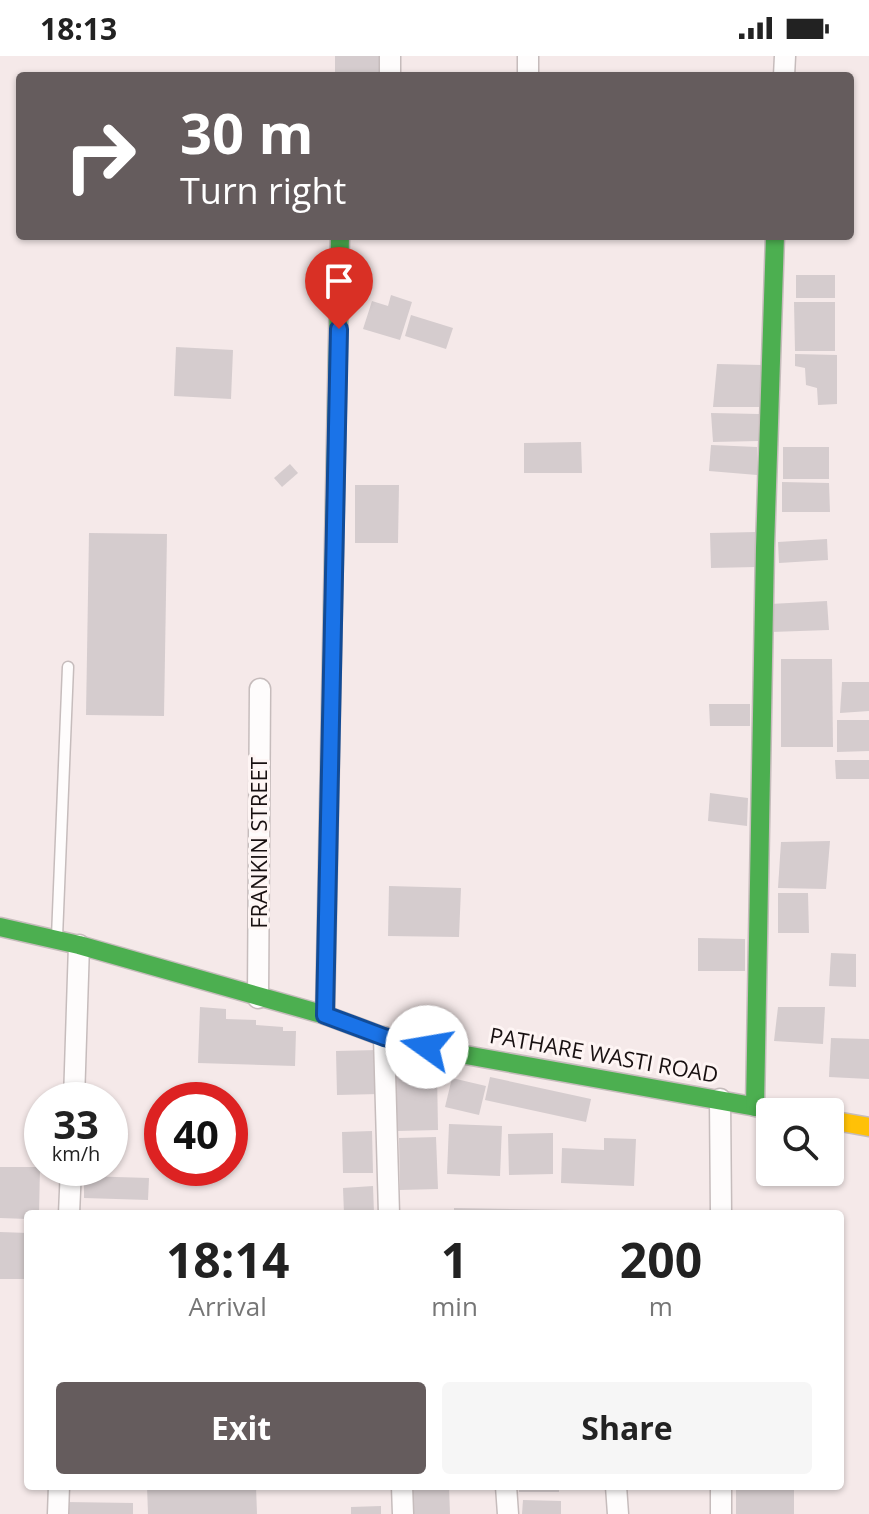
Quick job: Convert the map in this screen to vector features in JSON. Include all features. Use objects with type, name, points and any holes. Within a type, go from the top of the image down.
[{"type":"street","points":[[325,1015],[340,240]]},
{"type":"street","points":[[755,1107],[764,564],[775,240]]},
{"type":"street","name":"FRANKIN STREET","points":[[258,998],[260,689]]},
{"type":"street","name":"PATHARE WASTI ROAD","points":[[0,927],[79,945],[325,1015],[384,1037],[449,1052],[755,1107]]},
{"type":"street","points":[[75,1082],[79,945]]},
{"type":"street","points":[[384,1037],[389,1210]]},
{"type":"street","points":[[720,1099],[721,1210]]},
{"type":"street","points":[[844,1123],[869,1127]]},
{"type":"street","points":[[69,1210],[70,1186]]},
{"type":"street","points":[[58,1514],[59,1490]]},
{"type":"street","points":[[402,1490],[403,1514]]},
{"type":"street","points":[[506,1490],[508,1514]]},
{"type":"street","points":[[616,1490],[618,1514]]},
{"type":"street","points":[[721,1490],[721,1514]]},
{"type":"lane","points":[[57,940],[68,667]]},
{"type":"building","points":[[335,56],[380,56],[381,72],[335,72]]},
{"type":"building","points":[[796,275],[835,275],[835,298],[796,298]]},
{"type":"building","points":[[391,295],[412,302],[400,340],[363,329],[372,301],[388,306]]},
{"type":"building","points":[[794,302],[835,302],[835,351],[795,351]]},
{"type":"building","points":[[411,315],[453,328],[446,349],[405,336]]},
{"type":"building","points":[[176,347],[233,350],[231,399],[174,396]]},
{"type":"building","points":[[795,354],[837,355],[837,404],[818,405],[817,388],[806,385],[805,368],[795,366]]},
{"type":"building","points":[[717,364],[762,365],[761,407],[713,407]]},
{"type":"building","points":[[711,413],[759,414],[758,441],[713,442]]},
{"type":"building","points":[[581,442],[582,473],[524,473],[524,443]]},
{"type":"building","points":[[711,445],[757,447],[757,475],[709,471]]},
{"type":"building","points":[[783,447],[829,447],[829,479],[783,479]]},
{"type":"building","points":[[290,464],[298,473],[282,487],[274,478]]},
{"type":"building","points":[[782,482],[829,483],[830,512],[782,512]]},
{"type":"building","points":[[355,485],[399,485],[398,543],[355,543]]},
{"type":"building","points":[[756,532],[756,567],[711,568],[710,533]]},
{"type":"building","points":[[89,533],[167,534],[164,716],[86,715]]},
{"type":"building","points":[[827,539],[828,560],[779,563],[778,542]]},
{"type":"building","points":[[827,601],[829,630],[771,632],[770,604]]},
{"type":"building","points":[[781,659],[832,659],[833,747],[781,747]]},
{"type":"building","points":[[842,682],[869,682],[869,711],[840,713]]},
{"type":"building","points":[[709,704],[750,704],[750,726],[710,726]]},
{"type":"building","points":[[837,720],[869,720],[869,751],[837,752]]},
{"type":"building","points":[[835,760],[869,760],[869,779],[836,779]]},
{"type":"building","points":[[710,793],[748,798],[747,826],[708,821]]},
{"type":"building","points":[[830,841],[826,889],[778,888],[781,842]]},
{"type":"building","points":[[389,886],[461,888],[459,937],[388,936]]},
{"type":"building","points":[[778,893],[808,893],[809,933],[778,933]]},
{"type":"building","points":[[698,938],[745,939],[745,971],[698,971]]},
{"type":"building","points":[[831,953],[856,954],[856,987],[829,986]]},
{"type":"building","points":[[200,1007],[226,1009],[226,1019],[256,1020],[256,1025],[296,1031],[295,1066],[198,1063]]},
{"type":"building","points":[[778,1007],[825,1007],[823,1044],[774,1041]]},
{"type":"building","points":[[831,1038],[869,1039],[869,1079],[829,1077]]},
{"type":"building","points":[[378,1050],[379,1094],[337,1095],[336,1051]]},
{"type":"building","points":[[396,1072],[437,1072],[438,1130],[397,1131]]},
{"type":"building","points":[[490,1077],[591,1099],[586,1122],[485,1100]]},
{"type":"building","points":[[452,1078],[486,1086],[479,1115],[445,1107]]},
{"type":"building","points":[[449,1124],[502,1126],[500,1176],[447,1174]]},
{"type":"building","points":[[372,1131],[373,1173],[343,1173],[342,1132]]},
{"type":"building","points":[[553,1133],[553,1174],[509,1175],[508,1134]]},
{"type":"building","points":[[436,1137],[438,1189],[400,1190],[399,1138]]},
{"type":"building","points":[[604,1138],[636,1139],[634,1186],[561,1183],[562,1148],[604,1150]]},
{"type":"building","points":[[0,1167],[24,1167],[24,1186],[40,1186],[39,1210],[24,1210],[24,1219],[0,1218]]},
{"type":"building","points":[[128,1177],[144,1178],[144,1186],[149,1186],[148,1200],[84,1198],[84,1186],[128,1186]]},
{"type":"building","points":[[373,1186],[374,1210],[344,1210],[343,1188]]},
{"type":"building","points":[[454,1208],[573,1210],[454,1210]]},
{"type":"building","points":[[0,1232],[24,1233],[24,1279],[0,1279]]},
{"type":"building","points":[[147,1490],[256,1490],[257,1514],[148,1514]]},
{"type":"building","points":[[409,1490],[449,1490],[450,1514],[409,1514]]},
{"type":"building","points":[[519,1490],[559,1490],[559,1492]]},
{"type":"building","points":[[736,1490],[794,1490],[794,1514],[736,1514]]},
{"type":"building","points":[[523,1500],[561,1501],[561,1514],[522,1514]]},
{"type":"building","points":[[66,1502],[133,1503],[133,1514],[66,1514]]},
{"type":"building","points":[[381,1506],[381,1514],[351,1514],[351,1507]]},
{"type":"traffic: fast","points":[[325,1015],[340,240]]},
{"type":"traffic: fast","points":[[755,1107],[765,548],[775,240]]},
{"type":"traffic: fast","points":[[0,927],[79,945],[325,1015],[384,1037],[449,1052],[756,1107]]},
{"type":"traffic: slow","points":[[844,1123],[869,1127]]},
{"type":"route","points":[[339,329],[325,1015],[384,1037],[427,1047]]}]
